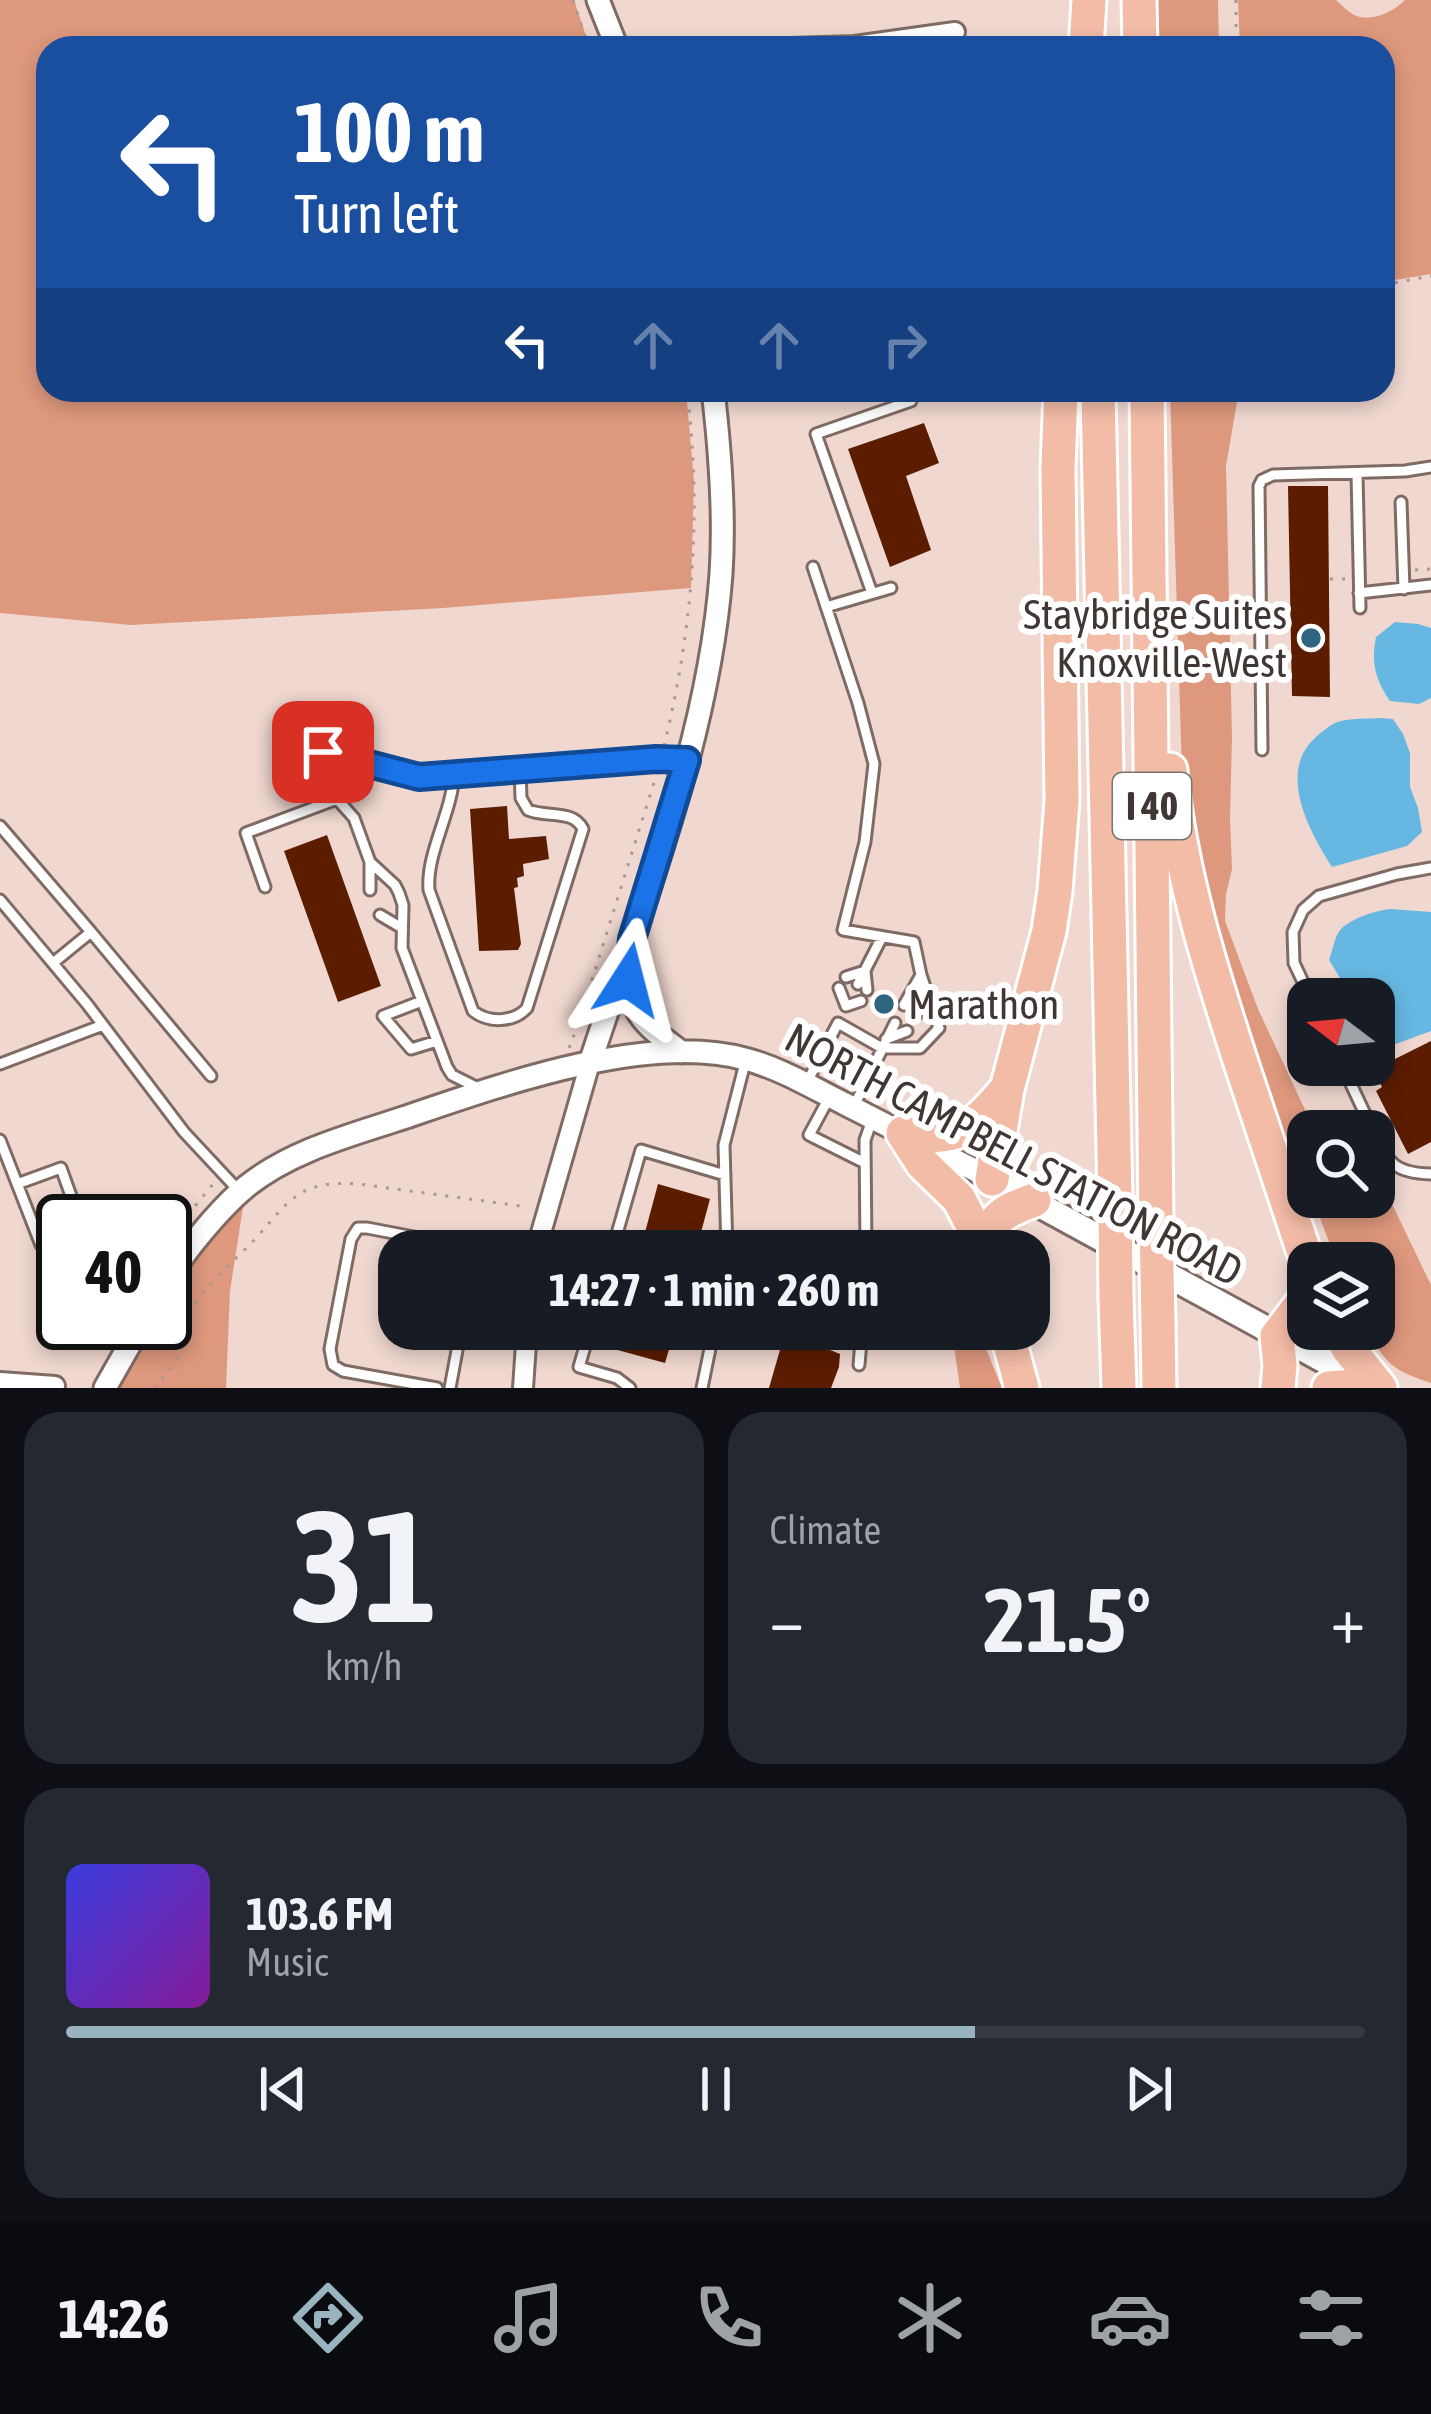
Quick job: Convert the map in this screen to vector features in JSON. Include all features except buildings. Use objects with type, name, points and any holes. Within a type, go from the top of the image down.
[{"type":"highway","points":[[1088,36],[1090,0]]},
{"type":"highway","points":[[1139,0],[1140,36]]},
{"type":"highway","points":[[992,1179],[1006,1089],[1049,931],[1057,868],[1062,801],[1061,402]]},
{"type":"highway","name":"I 40","points":[[1098,402],[1119,1388]]},
{"type":"highway","name":"I 40","points":[[1147,402],[1159,1388]]},
{"type":"highway","points":[[1149,536],[1173,800],[1188,886],[1299,1242]]},
{"type":"highway","points":[[903,1133],[933,1136],[964,1130],[984,1117],[1006,1089]]},
{"type":"highway","points":[[903,1133],[922,1164],[958,1199],[975,1230]]},
{"type":"highway","points":[[990,1230],[1007,1211],[1034,1200]]},
{"type":"highway","points":[[1278,1388],[1277,1336],[1287,1323]]},
{"type":"highway","points":[[1012,1350],[1022,1388]]},
{"type":"highway","points":[[1349,1350],[1376,1387]]},
{"type":"highway","points":[[1329,1388],[1376,1387]]},
{"type":"main road","name":"NORTH CAMPBELL STATION ROAD","points":[[992,1179],[1376,1387]]},
{"type":"street","points":[[598,0],[612,36]]},
{"type":"street","points":[[542,1230],[687,760],[711,656],[721,572],[721,492],[713,402]]},
{"type":"street","points":[[632,939],[629,991],[636,1010],[681,1052]]},
{"type":"street","name":"NORTH CAMPBELL STATION ROAD","points":[[192,1245],[240,1192],[277,1166],[335,1140],[484,1091],[590,1063],[681,1052],[746,1059],[806,1084],[992,1179]]},
{"type":"street","points":[[105,1388],[127,1350]]},
{"type":"street","points":[[523,1388],[526,1350]]},
{"type":"street","points":[[0,1382],[55,1386]]},
{"type":"lane","points":[[872,593],[816,434],[908,402]]},
{"type":"lane","points":[[1262,750],[1262,480],[1273,475],[1431,467]]},
{"type":"lane","points":[[1357,474],[1360,608]]},
{"type":"lane","points":[[1401,502],[1404,589]]},
{"type":"lane","points":[[813,568],[874,764],[865,842],[843,930],[914,942],[939,1028],[920,1048],[884,1043],[838,1023]]},
{"type":"lane","points":[[1359,593],[1431,585]]},
{"type":"lane","points":[[826,608],[891,587]]},
{"type":"lane","points":[[323,752],[419,777],[687,760]]},
{"type":"lane","points":[[337,800],[347,757]]},
{"type":"lane","points":[[454,774],[429,890],[473,1011],[495,1020],[527,1008],[583,829],[571,817],[528,811],[521,798],[520,770]]},
{"type":"lane","points":[[337,800],[354,818],[370,862],[370,890]]},
{"type":"lane","points":[[265,887],[246,833],[337,800]]},
{"type":"lane","points":[[0,826],[211,1076]]},
{"type":"lane","points":[[370,862],[399,893],[402,948],[452,1075],[484,1091]]},
{"type":"lane","points":[[1301,978],[1294,963],[1293,932],[1303,910],[1319,896],[1431,868]]},
{"type":"lane","points":[[1,902],[184,1132],[240,1192]]},
{"type":"lane","points":[[380,915],[402,928]]},
{"type":"lane","points":[[53,962],[91,932]]},
{"type":"lane","points":[[863,987],[882,937]]},
{"type":"lane","points":[[846,977],[866,971]]},
{"type":"lane","points":[[904,1005],[921,975]]},
{"type":"lane","points":[[806,1084],[853,1002],[839,988]]},
{"type":"lane","points":[[917,1014],[927,995]]},
{"type":"lane","points":[[422,1001],[383,1016],[411,1049],[438,1044]]},
{"type":"lane","points":[[866,1230],[863,1113],[884,1043],[895,1023]]},
{"type":"lane","points":[[0,1064],[103,1025]]},
{"type":"lane","points":[[884,1043],[907,1031]]},
{"type":"lane","points":[[726,1230],[724,1145],[746,1059]]},
{"type":"lane","points":[[830,1096],[808,1135],[865,1163]]},
{"type":"lane","points":[[0,1141],[36,1232]]},
{"type":"lane","points":[[618,1230],[641,1150],[725,1175]]},
{"type":"lane","points":[[1395,1166],[1409,1174],[1431,1174]]},
{"type":"lane","points":[[17,1184],[62,1168],[71,1194]]},
{"type":"lane","points":[[378,1230],[358,1228],[350,1238],[330,1348],[333,1365],[437,1388]]},
{"type":"lane","points":[[450,1388],[457,1350]]},
{"type":"lane","points":[[584,1350],[579,1366],[617,1378],[630,1388]]},
{"type":"lane","points":[[702,1388],[710,1350]]},
{"type":"lane","points":[[859,1365],[860,1350]]},
{"type":"path","points":[[573,0],[585,36]]},
{"type":"path","points":[[1236,0],[1236,36]]},
{"type":"path","points":[[1395,283],[1431,276]]},
{"type":"path","points":[[571,1050],[569,1042],[661,759],[682,668],[690,614],[693,440],[688,402]]},
{"type":"path","points":[[1404,574],[1431,569]]},
{"type":"path","points":[[1330,579],[1359,579]]},
{"type":"path","points":[[192,1207],[223,1175]]},
{"type":"path","points":[[154,1388],[177,1360],[190,1312],[207,1288],[290,1199],[304,1191],[344,1183],[530,1208]]},
{"type":"shaded area","points":[[0,0],[574,0],[586,36],[36,36],[36,402],[687,402],[694,481],[691,588],[443,608],[131,625],[0,613]]},
{"type":"shaded area","points":[[1158,0],[1218,0],[1219,36],[1159,36]]},
{"type":"shaded area","points":[[1238,0],[1336,0],[1354,15],[1367,18],[1405,0],[1431,0],[1431,274],[1395,280],[1395,36],[1240,36]]},
{"type":"shaded area","points":[[1170,402],[1237,402],[1226,466],[1232,869],[1225,921],[1287,1071],[1287,1086],[1294,1086],[1305,1110],[1287,1110],[1287,1141],[1205,909],[1183,804]]},
{"type":"shaded area","points":[[243,1207],[230,1291],[226,1388],[114,1388],[136,1350],[192,1350],[192,1255]]},
{"type":"shaded area","points":[[1395,1210],[1431,1285],[1431,1383],[1399,1370],[1379,1350],[1395,1350],[1395,1242],[1329,1242],[1320,1218],[1395,1218]]},
{"type":"shaded area","points":[[955,1350],[987,1350],[1002,1388],[960,1388]]},
{"type":"water","points":[[1395,622],[1431,628],[1431,698],[1419,704],[1390,701],[1378,678],[1376,637]]},
{"type":"water","points":[[1393,719],[1410,753],[1410,787],[1422,832],[1407,846],[1332,867],[1300,801],[1299,766],[1305,750],[1331,725]]},
{"type":"water","points":[[1390,909],[1431,912],[1431,1031],[1395,1044],[1395,978],[1340,978],[1329,960],[1344,926]]},
{"type":"place","name":"Staybridge Suites Knoxville-West","points":[[1311,638]]},
{"type":"place","name":"Marathon","points":[[884,1004]]},
{"type":"route","points":[[323,752],[419,777],[687,760],[632,939],[628,980]]}]
